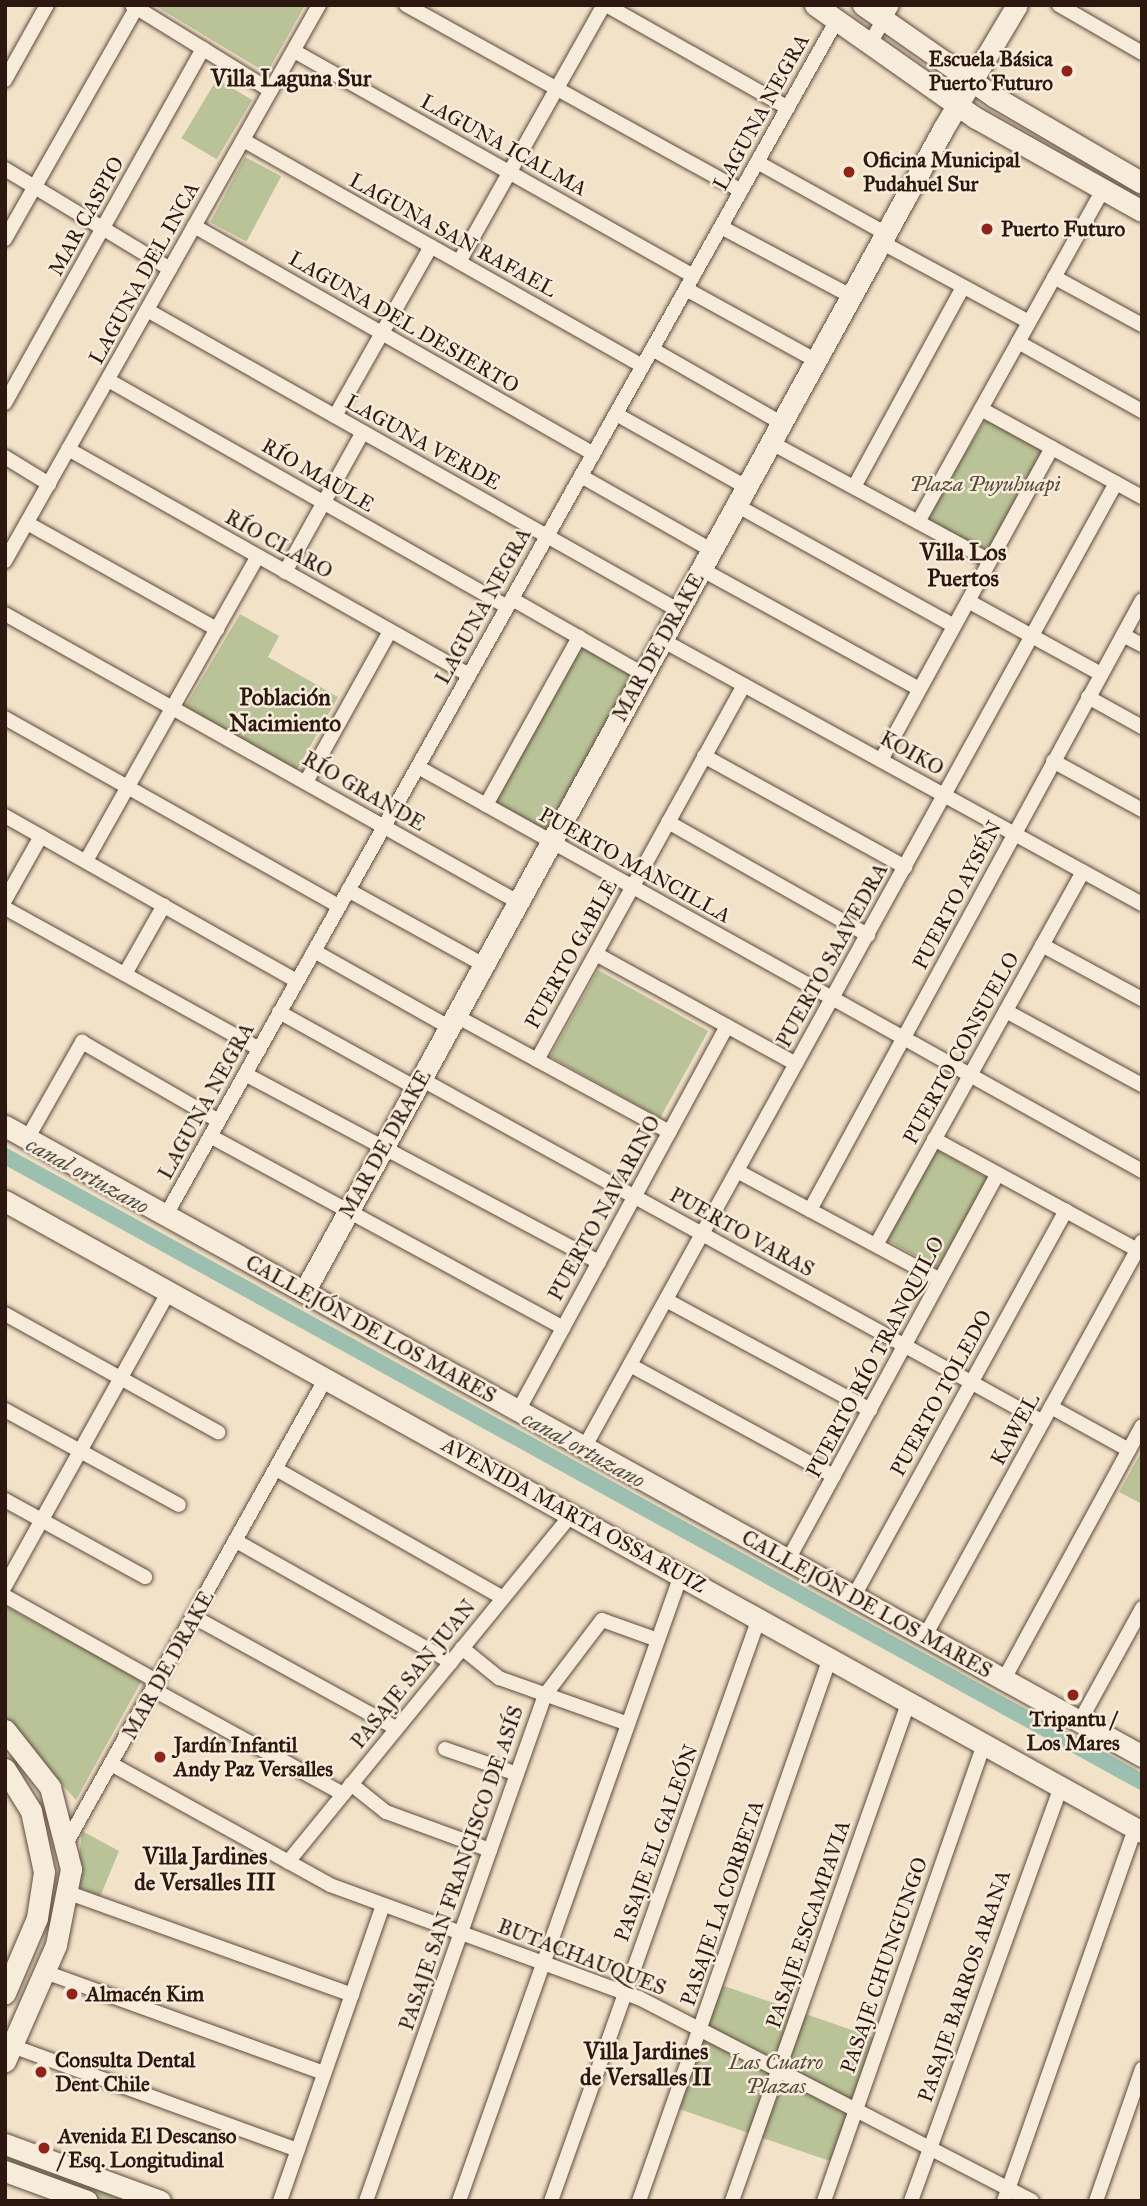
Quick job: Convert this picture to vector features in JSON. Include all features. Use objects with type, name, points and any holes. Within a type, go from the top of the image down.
[{"type":"street","points":[[5,80],[47,5]]},
{"type":"street","name":"LAGUNA DEL INCA","points":[[6,559],[319,5]]},
{"type":"street","points":[[406,5],[741,191]]},
{"type":"street","points":[[459,262],[605,5],[788,108]]},
{"type":"street","points":[[815,5],[872,40],[958,106],[1142,211]]},
{"type":"street","points":[[863,5],[888,12],[973,82],[1142,183]]},
{"type":"street","name":"MAR DE DRAKE","points":[[304,1292],[850,296],[1017,5]]},
{"type":"street","points":[[1059,5],[1142,53]]},
{"type":"street","points":[[5,239],[134,6],[271,91]]},
{"type":"street","points":[[872,40],[888,12]]},
{"type":"street","name":"LAGUNA NEGRA","points":[[166,1215],[838,18]]},
{"type":"street","name":"MAR CASPIO","points":[[5,403],[203,49]]},
{"type":"street","name":"LAGUNA ICALMA","points":[[293,51],[510,173],[815,360]]},
{"type":"street","name":"LAGUNA SAN RAFAEL","points":[[243,140],[643,366]]},
{"type":"street","points":[[757,163],[963,287],[1029,322]]},
{"type":"street","points":[[5,169],[170,269]]},
{"type":"street","points":[[918,522],[1103,189]]},
{"type":"street","name":"LAGUNA DEL DESIERTO","points":[[194,226],[593,454]]},
{"type":"street","points":[[721,227],[850,296]]},
{"type":"street","points":[[335,416],[431,246]]},
{"type":"street","points":[[1054,277],[1142,325]]},
{"type":"street","points":[[854,487],[963,287]]},
{"type":"street","name":"LAGUNA VERDE","points":[[147,310],[678,610]]},
{"type":"street","points":[[1018,342],[1142,411]]},
{"type":"street","points":[[652,349],[781,423]]},
{"type":"street","name":"RÍO MAULE","points":[[108,380],[324,503],[509,603],[579,637],[643,674]]},
{"type":"street","points":[[981,409],[1142,497]]},
{"type":"street","points":[[616,414],[741,496],[954,626]]},
{"type":"street","points":[[285,572],[363,432]]},
{"type":"street","points":[[771,442],[990,562]]},
{"type":"street","points":[[881,760],[1052,448]]},
{"type":"street","name":"RÍO CLARO","points":[[68,449],[469,675]]},
{"type":"street","points":[[5,457],[48,484]]},
{"type":"street","points":[[581,476],[711,550]]},
{"type":"street","name":"PUERTO SAAVEDRA","points":[[584,1448],[1116,483]]},
{"type":"street","points":[[27,523],[217,629]]},
{"type":"street","points":[[86,861],[258,556]]},
{"type":"street","points":[[701,569],[919,690]]},
{"type":"street","name":"PUERTO AYSÉN","points":[[810,1210],[1142,600]]},
{"type":"street","points":[[968,601],[1101,674]]},
{"type":"street","name":"RÍO GRANDE","points":[[5,614],[518,902]]},
{"type":"street","points":[[306,782],[390,631]]},
{"type":"street","points":[[1122,635],[1142,645]]},
{"type":"street","points":[[486,805],[579,637]]},
{"type":"street","name":"KOIKO","points":[[662,640],[1142,904]]},
{"type":"street","name":"PUERTO GABLE","points":[[537,1060],[744,685]]},
{"type":"street","points":[[1088,697],[1142,727]]},
{"type":"street","points":[[5,718],[339,906]]},
{"type":"street","points":[[704,756],[905,867]]},
{"type":"street","points":[[1053,761],[1142,810]]},
{"type":"street","name":"PUERTO MANCILLA","points":[[418,766],[631,888],[1142,1171]]},
{"type":"street","points":[[5,816],[297,981]]},
{"type":"street","points":[[668,822],[868,934]]},
{"type":"street","points":[[5,900],[41,836]]},
{"type":"street","name":"PUERTO CONSUELO","points":[[876,1245],[1083,871]]},
{"type":"street","points":[[348,890],[484,965]]},
{"type":"street","points":[[125,974],[164,905]]},
{"type":"street","points":[[5,908],[259,1049]]},
{"type":"street","points":[[1042,945],[1142,999]]},
{"type":"street","points":[[314,951],[452,1022],[537,1060],[670,1132]]},
{"type":"street","points":[[596,954],[796,1064]]},
{"type":"street","points":[[1006,1011],[1142,1085]]},
{"type":"street","name":"PUERTO VARAS","points":[[279,1012],[634,1197],[1043,1422]]},
{"type":"street","name":"PUERTO NAVARINO","points":[[518,1411],[727,1026]]},
{"type":"street","points":[[27,1139],[82,1042],[219,1121]]},
{"type":"street","points":[[245,1074],[598,1262]]},
{"type":"street","name":"CALLEJÓN DE LOS MARES","points":[[5,1126],[1142,1756]]},
{"type":"street","points":[[210,1136],[563,1328]]},
{"type":"street","points":[[934,1139],[1066,1210],[1140,1246]]},
{"type":"street","points":[[737,1171],[940,1280]]},
{"type":"street","name":"PUERTO RÍO TRANQUILO","points":[[788,1560],[998,1174]]},
{"type":"street","name":"AVENIDA MARTA OSSA RUIZ","points":[[5,1201],[1138,1830]]},
{"type":"street","name":"PUERTO TOLEDO","points":[[854,1597],[1066,1210]]},
{"type":"street","name":"KAWEL","points":[[925,1636],[1140,1246]]},
{"type":"street","points":[[5,1586],[169,1291]]},
{"type":"street","points":[[666,1300],[870,1410]]},
{"type":"street","points":[[5,1314],[218,1432]]},
{"type":"street","points":[[630,1366],[834,1476]]},
{"type":"street","name":"MAR DE DRAKE","points":[[68,1840],[113,1765],[326,1378]]},
{"type":"street","points":[[1051,1407],[1129,1450]]},
{"type":"street","points":[[5,1410],[179,1505]]},
{"type":"street","points":[[1004,1679],[1142,1426]]},
{"type":"street","points":[[276,1469],[503,1598]]},
{"type":"street","points":[[5,1500],[145,1577]]},
{"type":"street","name":"PASAJE SAN JUAN","points":[[288,1862],[572,1514]]},
{"type":"street","points":[[236,1541],[451,1661]]},
{"type":"street","points":[[459,2201],[681,1575]]},
{"type":"street","points":[[5,1596],[156,1686],[386,1812],[490,1850]]},
{"type":"street","points":[[1080,1721],[1142,1608]]},
{"type":"street","points":[[194,1618],[396,1728]]},
{"type":"street","name":"PASAJE EL GALEÓN","points":[[551,2201],[759,1618]]},
{"type":"street","name":"PASAJE SAN FRANCISCO DE ASÍS","points":[[366,2201],[545,1695],[602,1620],[658,1640]]},
{"type":"street","points":[[462,1648],[499,1678],[628,1724]]},
{"type":"street","name":"PASAJE LA CORBETA","points":[[639,2201],[830,1658]]},
{"type":"street","name":"PASAJE ESCAMPAVIA","points":[[732,2201],[909,1702]]},
{"type":"street","points":[[5,1730],[42,1772],[68,1840],[69,1893],[45,1972],[8,2054],[298,2150]]},
{"type":"street","name":"PASAJE CHUNGUNGO","points":[[824,2201],[985,1744]]},
{"type":"street","points":[[445,1749],[517,1774]]},
{"type":"street","name":"BUTACHAUQUES","points":[[113,1765],[288,1862],[383,1905],[625,1993],[929,2148],[1007,2195],[1032,2201]]},
{"type":"street","points":[[5,1769],[34,1818],[44,1872],[37,1918],[5,1993]]},
{"type":"street","name":"PASAJE BARROS ARANA","points":[[911,2201],[1061,1786]]},
{"type":"street","points":[[1007,2195],[1138,1830]]},
{"type":"street","points":[[69,1893],[352,1995]]},
{"type":"street","points":[[280,2201],[383,1905]]},
{"type":"street","points":[[45,1972],[324,2073]]},
{"type":"street","points":[[1097,2201],[1142,2069]]},
{"type":"street","points":[[5,2144],[160,2201]]},
{"type":"street","points":[[5,2171],[87,2201]]},
{"type":"green space","points":[[154,5],[305,5],[267,73]]},
{"type":"green space","points":[[217,79],[252,100],[217,159],[181,138]]},
{"type":"green space","points":[[245,157],[281,176],[246,242],[210,222]]},
{"type":"green space","name":"Plaza Puyuhuapi","points":[[987,418],[1043,447],[1044,455],[987,553],[924,519]]},
{"type":"green space","points":[[240,614],[279,636],[268,657],[338,697],[296,771],[185,707]]},
{"type":"green space","points":[[579,644],[634,675],[547,832],[492,801]]},
{"type":"green space","points":[[598,970],[708,1031],[660,1118],[550,1057]]},
{"type":"green space","points":[[937,1150],[988,1178],[938,1268],[887,1240]]},
{"type":"green space","points":[[1142,1451],[1142,1504],[1119,1492]]},
{"type":"green space","points":[[5,1606],[142,1680],[76,1800],[5,1720]]},
{"type":"green space","points":[[82,1831],[119,1851],[100,1897],[76,1886]]},
{"type":"green space","name":"Las Cuatro Plazas","points":[[721,1985],[874,2038],[832,2162],[678,2109]]},
{"type":"green space","points":[[5,2156],[129,2201],[97,2201],[5,2167]]},
{"type":"waterway","name":"canal ortuzano","points":[[5,1156],[1142,1782]]},
{"type":"place","name":"Escuela Básica Puerto Futuro","points":[[1067,71]]},
{"type":"place","name":"Oficina Municipal Pudahuel Sur","points":[[849,172]]},
{"type":"place","name":"Puerto Futuro","points":[[987,229]]},
{"type":"place","name":"Tripantu / Los Mares","points":[[1073,1695]]},
{"type":"place","name":"Jardín Infantil Andy Paz Versalles","points":[[160,1757]]},
{"type":"place","name":"Almacén Kim","points":[[72,1994]]},
{"type":"place","name":"Consulta Dental Dent Chile","points":[[41,2072]]},
{"type":"place","name":"Avenida El Descanso / Esq. Longitudinal","points":[[44,2148]]},
{"type":"district","name":"Villa Laguna Sur","points":[[291,78]]},
{"type":"district","name":"Villa Los Puertos","points":[[963,565]]},
{"type":"district","name":"Población Nacimiento","points":[[285,710]]},
{"type":"district","name":"Villa Jardines de Versalles III","points":[[205,1869]]},
{"type":"district","name":"Villa Jardines de Versalles II","points":[[646,2064]]}]
